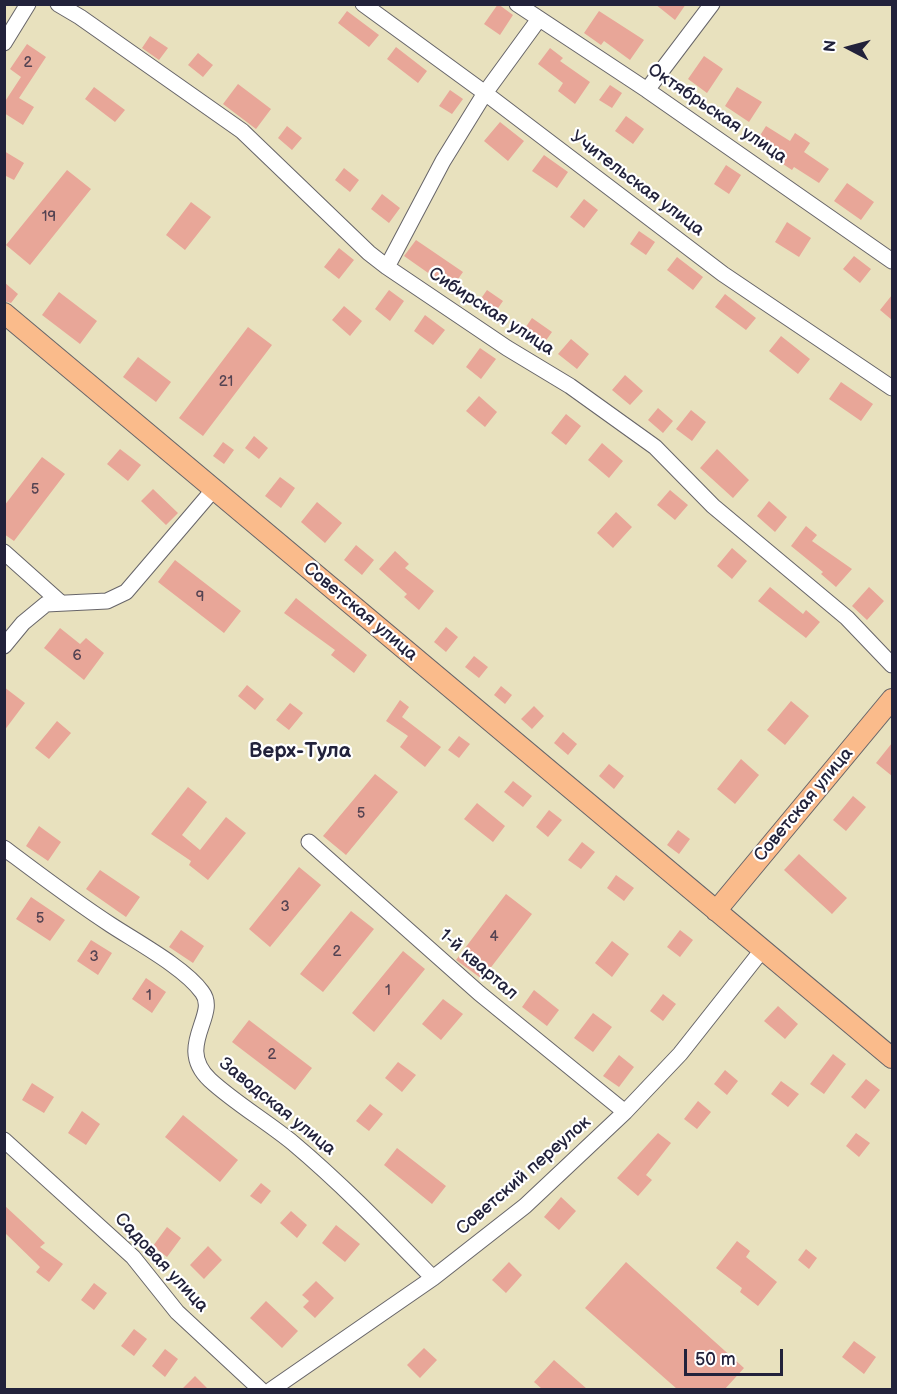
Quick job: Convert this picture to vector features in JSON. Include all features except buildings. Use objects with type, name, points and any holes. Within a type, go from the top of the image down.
[{"type":"main road","name":"Советская улица","points":[[4,313],[892,1058]]},
{"type":"main road","name":"Советская улица","points":[[716,911],[892,699]]},
{"type":"street","points":[[4,43],[28,4]]},
{"type":"street","name":"Сибирская улица","points":[[58,4],[242,131],[369,253],[387,267],[507,348],[570,386],[655,447],[713,506],[847,618],[892,664]]},
{"type":"street","name":"Учительская улица","points":[[363,4],[485,93],[723,274],[892,388]]},
{"type":"street","name":"Октябрьская улица","points":[[518,4],[647,90],[892,261]]},
{"type":"street","points":[[647,90],[712,4]]},
{"type":"street","points":[[387,267],[443,161],[485,93],[539,19]]},
{"type":"street","points":[[4,646],[23,623],[46,604],[107,602],[126,592],[214,489]]},
{"type":"street","points":[[4,552],[60,602]]},
{"type":"street","name":"1-й квартал","points":[[309,842],[479,993],[625,1112]]},
{"type":"street","name":"Заводская улица","points":[[4,848],[77,903],[172,966],[203,993],[207,1003],[195,1046],[198,1067],[210,1080],[291,1142],[340,1185],[434,1278]]},
{"type":"street","name":"Советский переулок","points":[[271,1389],[434,1278],[525,1206],[625,1112],[680,1054],[763,949]]},
{"type":"street","name":"Садовая улица","points":[[4,1140],[133,1257],[177,1312],[261,1389]]},
{"type":"district","name":"Верх-Тула","points":[[300,752]]}]
